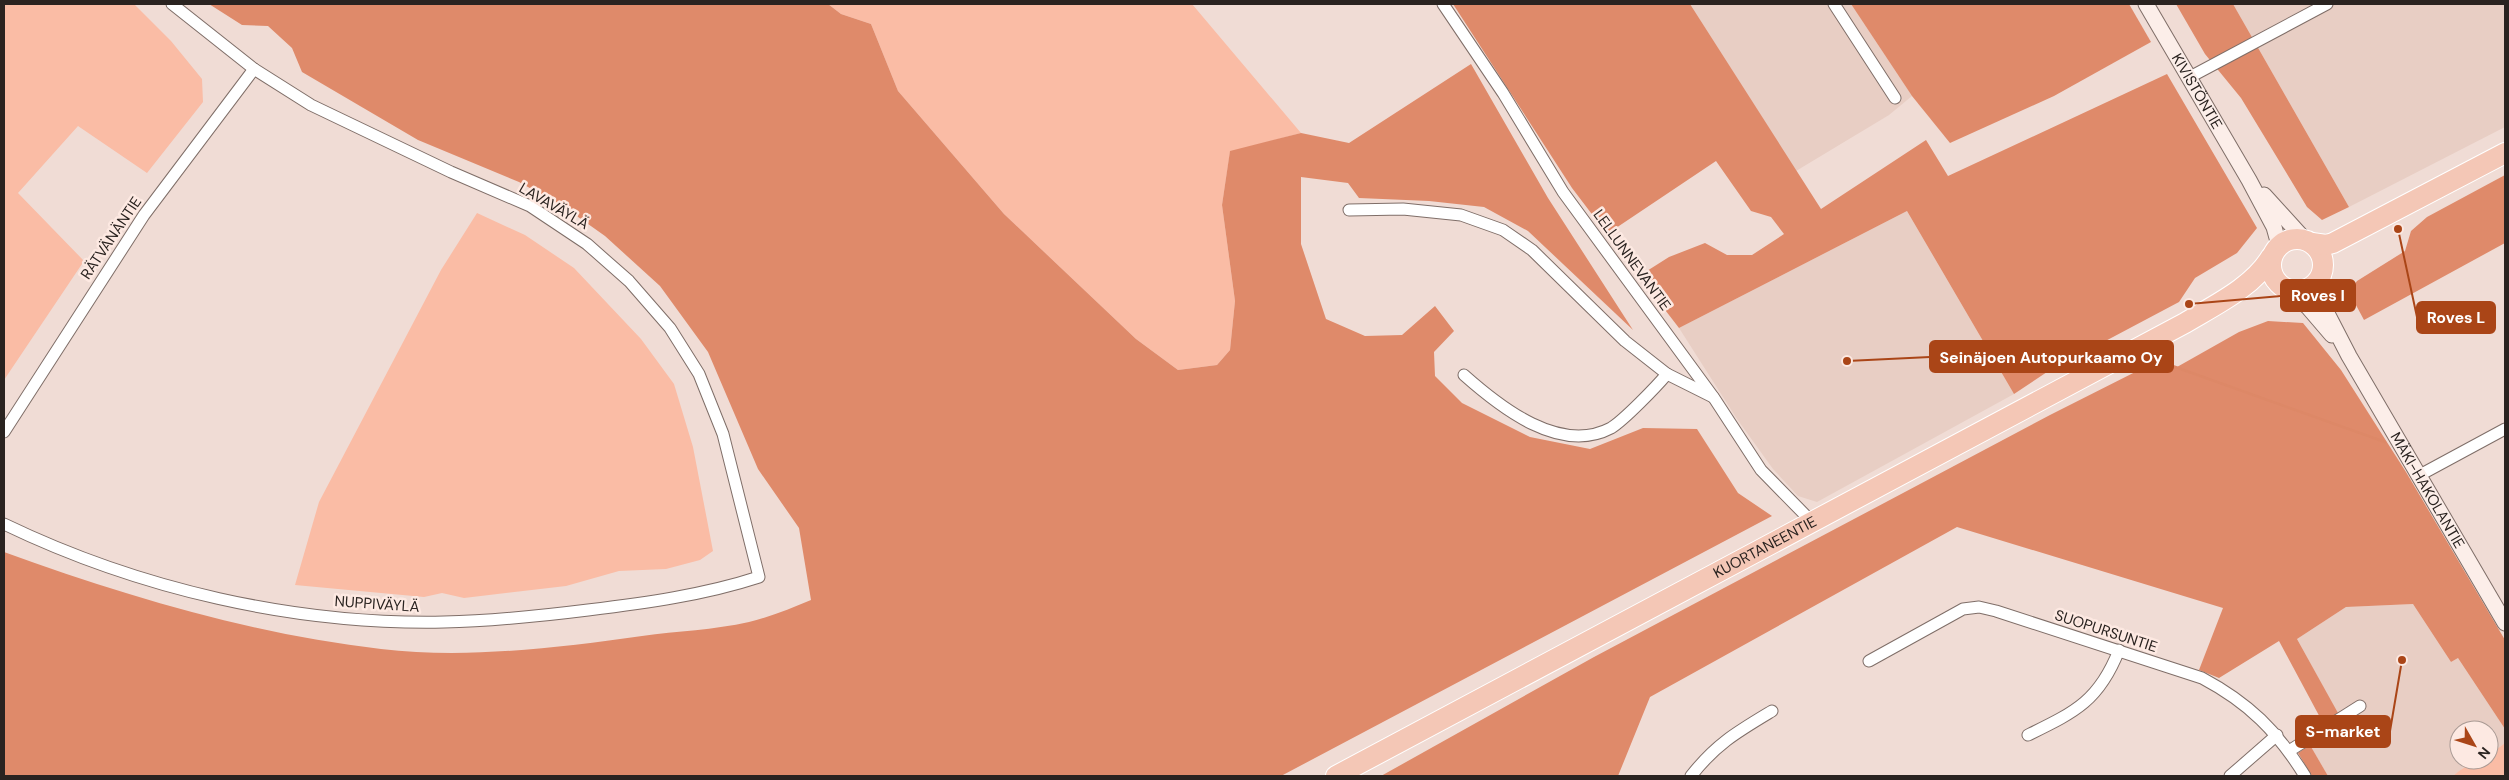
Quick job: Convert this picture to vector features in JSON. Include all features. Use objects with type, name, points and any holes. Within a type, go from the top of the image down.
[{"type":"highway","points":[[2402,208],[2340,256],[2307,289],[2283,287],[2271,271],[2275,251],[2291,239],[2326,245],[2333,243],[2505,153]]},
{"type":"highway","points":[[2308,241],[2321,254],[2323,261],[2319,279]]},
{"type":"highway","name":"KUORTANEENTIE","points":[[2194,318],[2254,278],[2265,268],[2275,251]]},
{"type":"highway","name":"KUORTANEENTIE","points":[[1336,776],[2194,318],[2264,287],[2283,287]]},
{"type":"street","name":"LAVAVÄYLÄ","points":[[172,4],[254,69],[310,105],[451,172],[530,206],[587,244],[629,281],[670,328],[699,374],[722,434],[759,577]]},
{"type":"street","name":"LELLUNNEVANTIE","points":[[1443,4],[1503,93],[1563,192],[1714,398],[1762,470],[1812,522]]},
{"type":"street","points":[[1834,4],[1895,98]]},
{"type":"street","name":"KIVISTÖNTIE","points":[[2146,4],[2249,180],[2274,227],[2275,251]]},
{"type":"street","points":[[2190,78],[2327,4]]},
{"type":"street","name":"RÄTVÄNÄNTIE","points":[[4,432],[144,215],[254,69]]},
{"type":"street","name":"KIVISTÖNTIE","points":[[2249,180],[2308,241]]},
{"type":"street","points":[[1349,210],[1403,209],[1461,215],[1503,230],[1532,250],[1625,341],[1667,374],[1714,398]]},
{"type":"street","name":"MÄKI-HAKOLANTIE","points":[[2319,279],[2318,296],[2349,356],[2505,623]]},
{"type":"street","name":"MÄKI-HAKOLANTIE","points":[[2283,287],[2308,307],[2349,356]]},
{"type":"street","points":[[1464,375],[1493,401],[1536,426],[1565,435],[1592,435],[1612,427],[1654,389],[1667,374]]},
{"type":"street","points":[[2418,476],[2505,429]]},
{"type":"street","name":"NUPPIVÄYLÄ","points":[[4,524],[48,545],[124,573],[208,596],[300,613],[392,621],[444,622],[517,618],[702,593],[759,577]]},
{"type":"street","name":"SUOPURSUNTIE","points":[[1869,661],[1946,617],[1963,609],[1979,607],[2202,678],[2226,691],[2249,707],[2277,735],[2305,776]]},
{"type":"street","points":[[2028,735],[2072,713],[2089,700],[2112,667],[2119,650]]},
{"type":"street","points":[[2289,751],[2360,706]]},
{"type":"street","points":[[1691,776],[1707,755],[1724,740],[1772,711]]},
{"type":"street","points":[[2230,776],[2277,735]]},
{"type":"shaded area","points":[[4,4],[134,4],[171,41],[202,79],[203,102],[147,173],[78,126],[18,193],[84,261],[4,380]]},
{"type":"shaded area","points":[[209,4],[828,4],[841,14],[871,24],[898,91],[1004,214],[1136,339],[1178,370],[1217,365],[1230,350],[1235,301],[1222,205],[1230,151],[1301,133],[1349,143],[1471,64],[1548,198],[1633,330],[1528,231],[1484,207],[1429,201],[1359,198],[1348,183],[1301,177],[1301,244],[1326,319],[1365,336],[1402,335],[1435,306],[1454,331],[1434,352],[1435,376],[1462,403],[1530,437],[1590,449],[1643,428],[1697,429],[1738,493],[1772,516],[1281,776],[4,776],[4,552],[96,584],[237,623],[333,642],[413,652],[512,651],[709,629],[757,620],[811,600],[799,528],[758,469],[708,352],[660,286],[605,236],[564,207],[519,182],[418,140],[302,72],[292,48],[268,26],[242,25]]},
{"type":"shaded area","points":[[828,4],[1192,4],[1301,133],[1230,152],[1222,205],[1235,301],[1230,350],[1217,365],[1178,370],[1136,339],[1004,214],[898,91],[871,24],[841,14]]},
{"type":"shaded area","points":[[1453,4],[1690,4],[1821,209],[1926,140],[1948,176],[2167,74],[2257,228],[2237,253],[2195,278],[2179,302],[2047,372],[2014,394],[1907,211],[1679,328],[1639,276],[1669,257],[1705,243],[1727,255],[1752,255],[1784,234],[1771,217],[1751,211],[1716,161],[1607,234],[1572,188]]},
{"type":"shaded area","points":[[1690,4],[1851,4],[1912,96],[1889,115],[1796,171]]},
{"type":"shaded area","points":[[1851,4],[2129,4],[2151,42],[2054,96],[1950,143],[1912,96]]},
{"type":"shaded area","points":[[2176,4],[2233,4],[2349,207],[2322,220],[2307,207],[2241,98],[2205,54]]},
{"type":"shaded area","points":[[2233,4],[2505,4],[2505,127],[2349,207]]},
{"type":"shaded area","points":[[2505,175],[2505,243],[2364,320],[2349,292],[2357,281],[2405,251],[2411,231],[2427,217]]},
{"type":"shaded area","points":[[1907,211],[2014,394],[1817,502],[1798,496],[1773,469],[1737,419],[1679,328]]},
{"type":"shaded area","points":[[477,213],[525,235],[574,268],[641,339],[674,384],[693,447],[713,551],[700,560],[666,569],[619,571],[566,586],[464,598],[442,593],[424,597],[295,585],[319,502],[441,270]]},
{"type":"shaded area","points":[[2268,321],[2303,323],[2341,370],[2406,472],[2505,640],[2505,729],[2458,658],[2451,662],[2413,604],[2346,607],[2297,639],[2338,713],[2323,723],[2279,641],[2219,678],[2199,670],[2223,608],[1957,527],[1650,697],[1618,776],[1381,776],[1594,657],[2050,415],[2157,361],[2177,367],[2239,332]]},
{"type":"shaded area","points":[[2413,604],[2451,662],[2458,658],[2505,729],[2505,743],[2499,748],[2499,720],[2449,720],[2449,770],[2461,770],[2453,776],[2328,776],[2310,745],[2343,723],[2297,639],[2346,607]]},
{"type":"shaded area","points":[[2505,743],[2505,775],[2453,776],[2461,770],[2499,770],[2499,748]]},
{"type":"shaded area","points":[[2310,745],[2328,776],[2312,776],[2298,753]]},
{"type":"waterway","points":[[2153,359],[2385,442]]},
{"type":"place","name":"Roves L","points":[[2398,229]]},
{"type":"place","name":"Roves I","points":[[2189,304]]},
{"type":"place","name":"Seinäjoen Autopurkaamo Oy","points":[[1847,361]]},
{"type":"place","name":"S-market","points":[[2402,660]]}]
